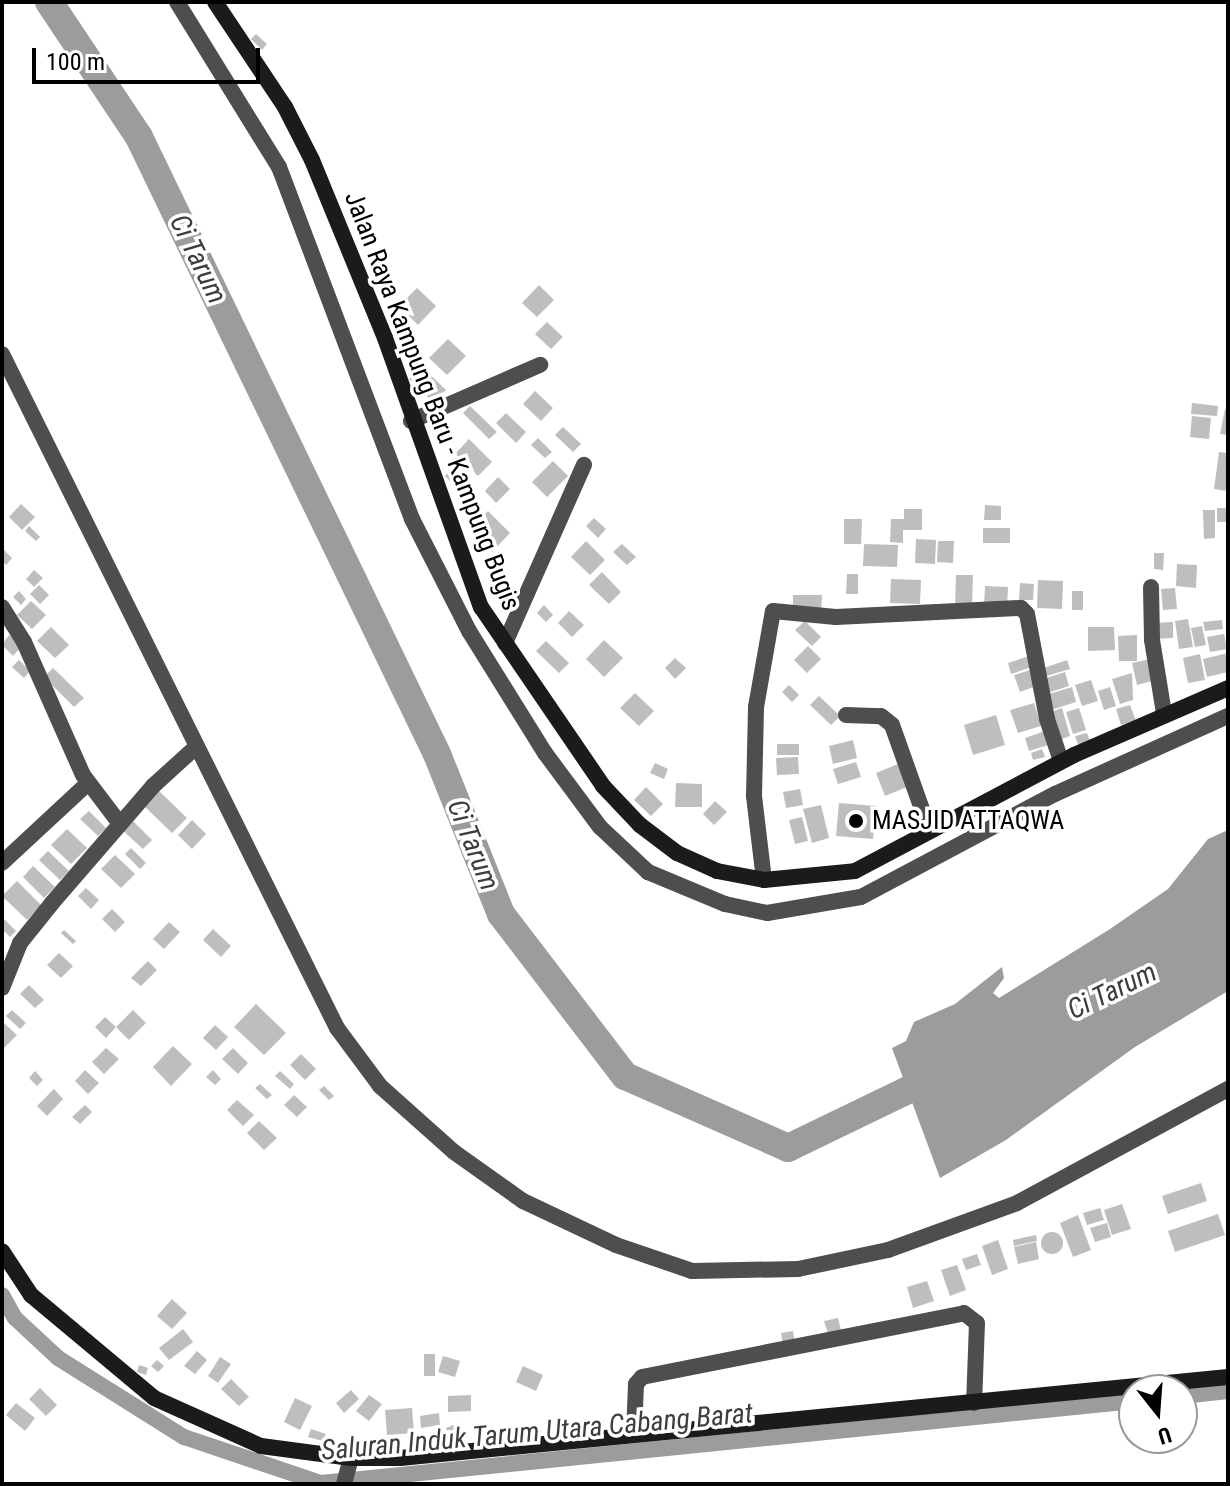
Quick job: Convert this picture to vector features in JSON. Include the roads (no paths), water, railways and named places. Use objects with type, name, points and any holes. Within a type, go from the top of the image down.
[{"type":"street","points":[[177,2],[279,167],[412,519],[469,631],[545,753],[600,827],[648,872],[725,904],[767,913],[861,897],[1055,794],[1228,716]]},
{"type":"street","name":"Jalan Raya Kampung Baru - Kampung Bugis","points":[[215,2],[299,133],[385,338],[411,421],[481,607],[603,786],[640,825],[696,862],[764,880],[855,871],[1061,761],[1164,713],[1228,688]]},
{"type":"street","points":[[2,354],[337,1028],[380,1086],[454,1152],[523,1201],[616,1245],[692,1271],[798,1269],[936,1235],[1075,1175],[1228,1089]]},
{"type":"street","points":[[411,421],[540,365]]},
{"type":"street","points":[[505,643],[584,465]]},
{"type":"street","points":[[1151,587],[1164,713]]},
{"type":"street","points":[[2,607],[24,642],[88,783],[120,824]]},
{"type":"street","points":[[764,880],[754,796],[756,707],[773,611],[836,617],[1021,608],[1027,614],[1047,719],[1061,761]]},
{"type":"street","points":[[846,715],[881,716],[892,725],[929,829]]},
{"type":"street","points":[[2,988],[20,943],[120,824],[197,746]]},
{"type":"street","points":[[2,863],[88,783]]},
{"type":"street","points":[[2,1251],[31,1295],[154,1398],[261,1446],[347,1471],[400,1458],[1228,1377]]},
{"type":"street","points":[[634,1434],[636,1384],[642,1377],[964,1313],[977,1323],[974,1403]]},
{"type":"water","points":[[1228,830],[1228,991],[1135,1047],[1006,1140],[940,1178],[892,1048],[906,1041],[914,1022],[955,1004],[1002,967],[1004,978],[993,993],[999,998],[1110,929],[1168,889],[1208,839]]},
{"type":"waterway","name":"Ci Tarum","points":[[49,2],[139,137],[437,754],[501,914],[625,1076],[788,1148],[941,1074]]},
{"type":"waterway","name":"Saluran Induk Tarum Utara Cabang Barat","points":[[2,1295],[15,1318],[58,1358],[184,1437],[321,1483],[1118,1403]]},
{"type":"waterway","name":"Saluran Induk Tarum Utara Cabang Barat","points":[[1198,1394],[1228,1391]]},
{"type":"place","name":"MASJID ATTAQWA","points":[[856,821]]}]
